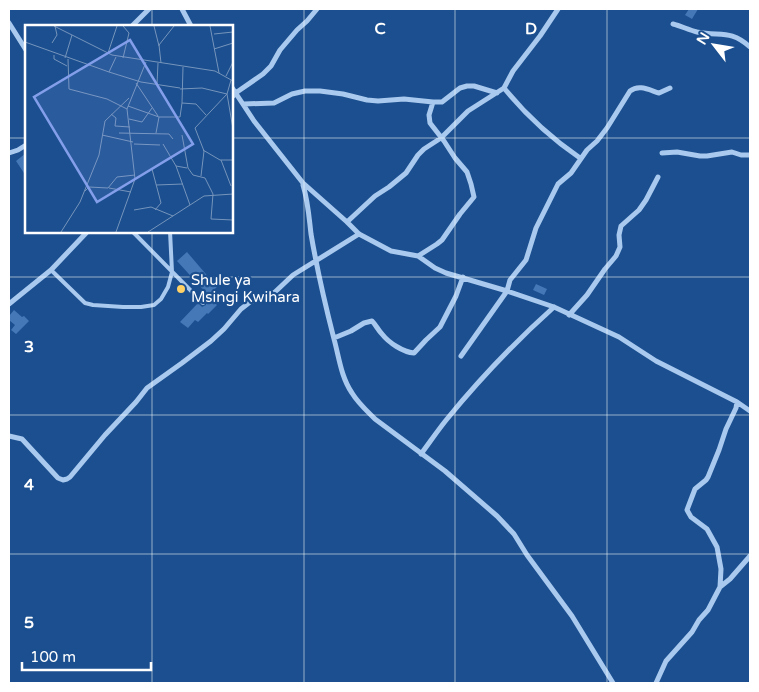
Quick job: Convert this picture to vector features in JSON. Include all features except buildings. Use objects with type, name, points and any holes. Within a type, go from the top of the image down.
[{"type":"street","points":[[133,25],[149,9]]},
{"type":"street","points":[[182,9],[190,25]]},
{"type":"street","points":[[232,97],[271,66],[280,50],[317,9]]},
{"type":"street","points":[[347,222],[406,173],[424,149],[442,138],[468,111],[504,88],[513,71],[558,9]]},
{"type":"street","points":[[9,23],[25,48]]},
{"type":"street","points":[[673,24],[697,32],[732,35],[744,41],[750,47]]},
{"type":"street","points":[[244,104],[274,103],[292,94],[320,90],[372,100],[434,102],[442,102],[460,88],[467,86],[497,93]]},
{"type":"street","points":[[232,87],[254,121],[303,183],[359,234],[391,251],[418,256],[446,273],[507,291],[569,314],[619,337],[656,361],[737,402],[750,411]]},
{"type":"street","points":[[461,356],[507,291],[510,280],[526,260],[536,228],[558,184],[571,173],[580,158],[607,128],[630,90],[638,87],[659,93],[670,88]]},
{"type":"street","points":[[504,88],[518,105],[542,128],[580,158]]},
{"type":"street","points":[[418,256],[442,240],[474,198],[467,172],[430,123],[429,115],[434,102]]},
{"type":"street","points":[[9,153],[25,146]]},
{"type":"street","points":[[662,154],[677,152],[707,156],[732,152],[750,156]]},
{"type":"street","points":[[569,314],[587,295],[604,269],[616,256],[620,247],[619,235],[621,226],[642,206],[658,177]]},
{"type":"street","points":[[303,183],[308,200],[311,233],[328,316],[344,376],[352,393],[357,401],[375,419],[445,472],[514,534],[527,555],[572,616],[613,683]]},
{"type":"street","points":[[9,304],[51,270],[87,232]]},
{"type":"street","points":[[9,436],[22,440],[58,478],[67,479],[147,388],[211,341],[241,309],[250,302],[275,292],[293,275],[359,234]]},
{"type":"street","points":[[334,338],[372,321],[380,333],[393,344],[414,353],[440,327],[456,296],[463,277]]},
{"type":"street","points":[[421,454],[446,420],[489,371],[554,308]]},
{"type":"street","points":[[720,587],[721,569],[717,547],[706,529],[691,517],[688,510],[695,489],[708,477],[737,402]]},
{"type":"street","points":[[656,683],[666,661],[692,632],[708,610],[720,587],[730,579],[750,556]]},
{"type":"lane","points":[[133,232],[203,304]]},
{"type":"lane","points":[[51,270],[85,302],[132,307],[154,305],[168,288],[172,272],[170,232]]},
{"type":"place","name":"Shule ya Msingi Kwihara","points":[[181,289]]}]
